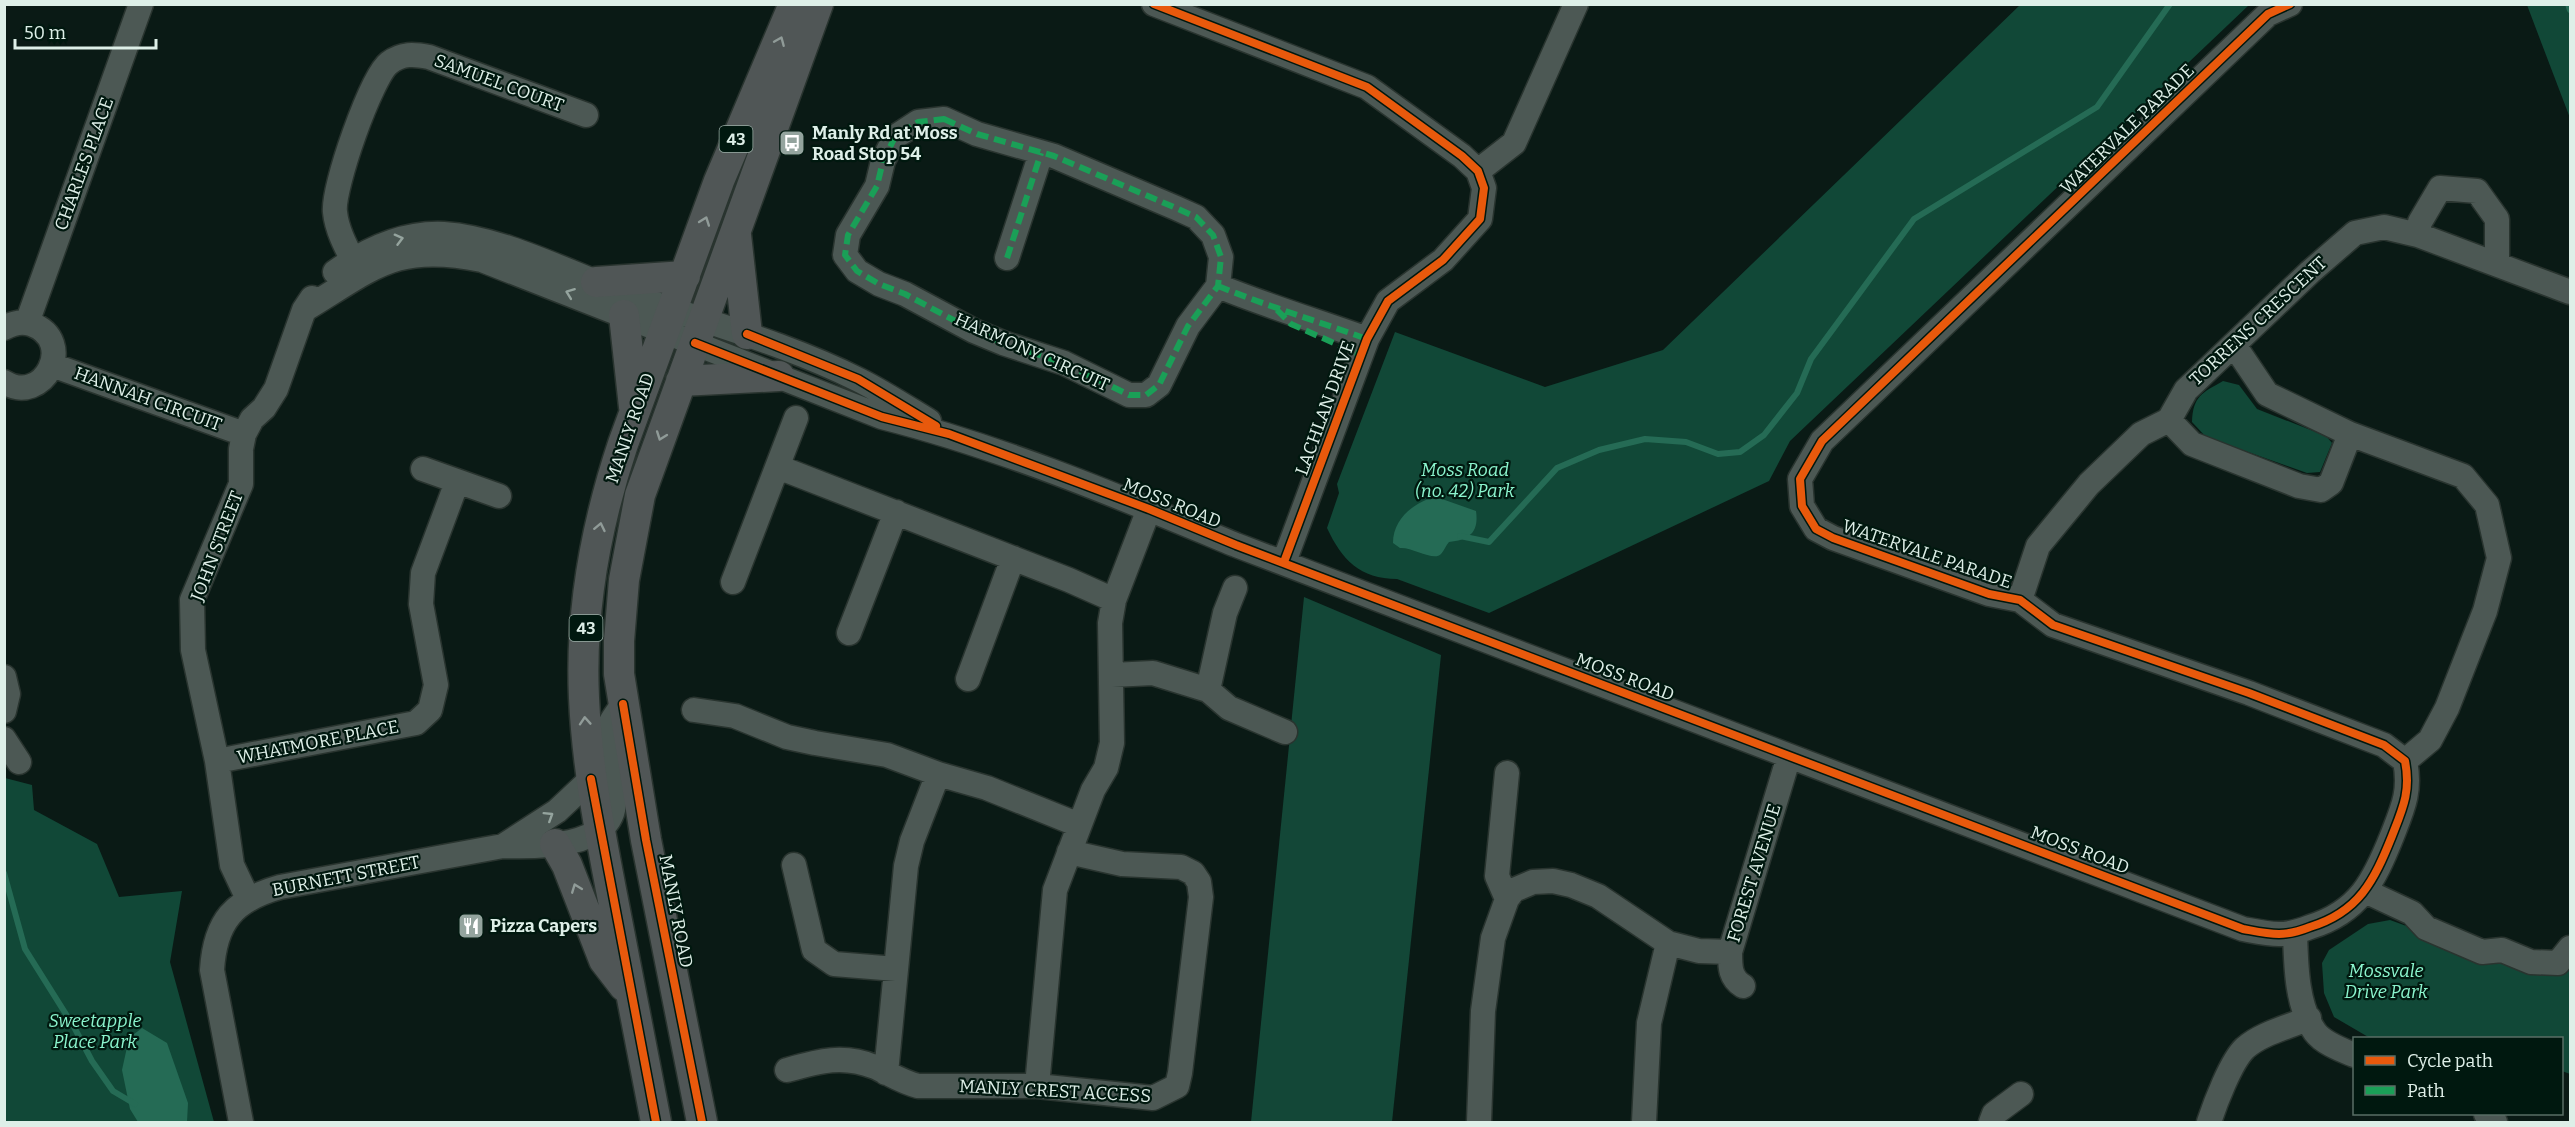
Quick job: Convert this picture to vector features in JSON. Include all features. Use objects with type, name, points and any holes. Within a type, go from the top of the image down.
[{"type":"main road","name":"MANLY ROAD","points":[[656,1122],[599,831],[591,779],[584,696],[584,651],[593,561],[612,479],[668,320],[719,181],[794,4]]},
{"type":"main road","name":"MANLY ROAD","points":[[702,1122],[646,840],[623,704],[619,641],[624,580],[640,495],[818,4]]},
{"type":"main road","points":[[736,232],[747,334]]},
{"type":"main road","points":[[596,282],[685,276]]},
{"type":"main road","points":[[624,315],[634,416]]},
{"type":"main road","points":[[681,381],[779,376]]},
{"type":"main road","points":[[555,844],[567,865],[604,960],[631,996]]},
{"type":"street","name":"CHARLES PLACE","points":[[16,325],[141,4]]},
{"type":"street","points":[[1154,4],[1367,87],[1414,120],[1478,171],[1514,143],[1576,4]]},
{"type":"street","name":"WATERVALE PARADE","points":[[2290,4],[2268,14],[1822,441],[1800,479],[1802,506],[1816,529],[1833,538],[1989,594],[2020,600],[2053,625],[2249,693],[2384,745],[2405,761]]},
{"type":"street","name":"SAMUEL COURT","points":[[357,266],[337,225],[335,198],[374,85],[381,71],[395,59],[405,55],[429,57],[586,116]]},
{"type":"street","name":"HARMONY CIRCUIT","points":[[944,119],[977,134],[1041,153],[1054,156],[1196,217],[1213,235],[1221,257],[1218,286],[1188,326],[1159,385],[1146,395],[1129,395],[1064,363],[974,331],[924,303],[879,284],[857,271],[845,255],[848,235],[878,186],[883,161],[895,136],[918,122],[944,119]]},
{"type":"street","points":[[1008,258],[1041,153]]},
{"type":"street","name":"LACHLAN DRIVE","points":[[1284,562],[1364,347],[1388,301],[1443,260],[1480,219],[1484,188],[1478,171]]},
{"type":"street","points":[[2418,235],[2420,222],[2440,188],[2477,191],[2497,219],[2497,264]]},
{"type":"street","name":"TORRENS CRESCENT","points":[[2169,420],[2186,390],[2310,272],[2355,233],[2384,227],[2418,235],[2571,292]]},
{"type":"street","points":[[244,434],[252,418],[264,408],[276,390],[304,310],[323,283],[357,266],[400,237],[444,234],[494,244],[596,282],[668,320],[699,331]]},
{"type":"street","points":[[357,266],[431,253],[456,254],[482,260],[624,315],[668,320]]},
{"type":"street","points":[[1218,286],[1277,310],[1291,324],[1364,347]]},
{"type":"street","points":[[6,386],[34,385],[47,375],[52,365],[53,346],[48,336],[37,326],[16,325]]},
{"type":"street","name":"MOSS ROAD","points":[[699,331],[747,334],[858,379],[949,434]]},
{"type":"street","name":"MOSS ROAD","points":[[699,331],[779,376],[882,417],[949,434],[1149,509],[2242,929],[2279,934],[2295,932]]},
{"type":"street","points":[[2234,345],[2267,394],[2350,434],[2463,476],[2487,505],[2499,558],[2485,611],[2446,708],[2430,740],[2405,761],[2409,780],[2405,803],[2379,868],[2353,905],[2330,921],[2295,932],[2302,1000],[2308,1018],[2316,1033],[2331,1044],[2353,1054]]},
{"type":"street","name":"HANNAH CIRCUIT","points":[[52,365],[244,434]]},
{"type":"street","points":[[733,582],[796,418]]},
{"type":"street","points":[[2020,600],[2038,546],[2090,484],[2141,434],[2169,420],[2192,444],[2299,486],[2321,490],[2331,483],[2350,434]]},
{"type":"street","name":"JOHN STREET","points":[[244,434],[241,449],[241,484],[192,600],[193,650],[217,761],[232,866],[248,899]]},
{"type":"street","points":[[777,466],[1114,600]]},
{"type":"street","points":[[423,469],[499,496]]},
{"type":"street","name":"WHATMORE PLACE","points":[[217,761],[416,723],[430,710],[436,685],[421,604],[423,573],[457,482]]},
{"type":"street","points":[[1037,1086],[1055,890],[1059,874],[1070,852],[1093,790],[1106,768],[1112,743],[1110,623],[1114,600],[1149,509]]},
{"type":"street","points":[[849,633],[896,512]]},
{"type":"street","points":[[968,679],[1013,558]]},
{"type":"street","points":[[1208,690],[1225,613],[1235,588]]},
{"type":"street","points":[[1112,675],[1153,672],[1208,690],[1229,708],[1285,732]]},
{"type":"street","points":[[4,677],[8,694],[4,711]]},
{"type":"street","points":[[599,831],[612,814],[614,802],[607,732],[623,704]]},
{"type":"street","points":[[694,710],[735,716],[787,737],[887,755],[938,774],[987,788],[1079,825]]},
{"type":"street","points":[[4,740],[19,762]]},
{"type":"street","name":"FOREST AVENUE","points":[[1743,986],[1736,981],[1730,971],[1730,952],[1789,756]]},
{"type":"street","points":[[1507,773],[1497,876],[1507,899]]},
{"type":"street","points":[[886,1073],[906,866],[912,841],[938,774]]},
{"type":"street","name":"BURNETT STREET","points":[[502,846],[557,811],[591,779]]},
{"type":"street","name":"BURNETT STREET","points":[[241,1122],[212,970],[213,950],[219,930],[230,913],[248,899],[280,887],[502,846],[534,847],[555,844],[588,837],[599,831]]},
{"type":"street","name":"MANLY CREST ACCESS","points":[[787,1070],[824,1059],[850,1060],[918,1086],[1037,1086],[1153,1098],[1177,1086],[1201,897],[1199,882],[1193,873],[1181,867],[1122,864],[1070,852]]},
{"type":"street","points":[[794,865],[814,950],[834,964],[896,969]]},
{"type":"street","points":[[1479,1122],[1483,1011],[1493,938],[1507,899],[1514,890],[1533,882],[1553,881],[1571,885],[1598,896],[1668,943],[1699,951],[1730,952]]},
{"type":"street","points":[[2365,891],[2412,913],[2426,928],[2482,952],[2502,950],[2531,962],[2558,963],[2571,948]]},
{"type":"street","points":[[1644,1122],[1649,1023],[1668,943]]},
{"type":"street","points":[[2209,1122],[2220,1089],[2245,1048],[2266,1036],[2308,1018]]},
{"type":"street","points":[[1991,1122],[1994,1114],[2021,1094]]},
{"type":"green space","name":"Moss Road (no. 42) Park","points":[[2020,5],[2249,5],[1790,441],[1769,481],[1489,613],[1397,579],[1373,576],[1354,566],[1346,558],[1327,528],[1339,493],[1337,484],[1395,332],[1545,387],[1663,350]]},
{"type":"green space","points":[[2527,5],[2570,5],[2570,118]]},
{"type":"green space","points":[[2223,381],[2239,385],[2257,409],[2326,436],[2332,443],[2320,472],[2307,473],[2206,437],[2192,422],[2194,406],[2204,392]]},
{"type":"green space","name":"Sweetapple Place Park","points":[[5,778],[32,785],[34,810],[97,844],[119,897],[182,891],[170,962],[214,1122],[5,1122]]},
{"type":"green space","name":"Mossvale Drive Park","points":[[2390,920],[2530,971],[2564,974],[2570,968],[2570,1074],[2563,1071],[2563,1037],[2368,1037],[2334,1017],[2324,993],[2322,963],[2329,950],[2368,924]]},
{"type":"shaded area","points":[[1428,499],[1442,499],[1476,511],[1476,524],[1472,534],[1449,542],[1438,556],[1400,548],[1393,543],[1399,521],[1409,510]]},
{"type":"shaded area","points":[[1304,597],[1441,655],[1392,1122],[1251,1122]]},
{"type":"shaded area","points":[[142,1028],[167,1043],[188,1103],[187,1122],[138,1122],[130,1109],[122,1070],[129,1038]]},
{"type":"waterway","points":[[1460,536],[1489,542],[1557,468],[1599,450],[1645,439],[1686,442],[1718,454],[1740,452],[1764,435],[1797,393],[1811,359],[1914,219],[2097,107],[2170,4]]},
{"type":"waterway","points":[[2568,4],[2570,10]]},
{"type":"waterway","points":[[4,873],[25,949],[74,1027],[92,1061],[113,1091],[135,1104]]},
{"type":"marked path","points":[[944,119],[977,134],[1054,156],[1176,208],[1196,217],[1213,235],[1221,257],[1218,286],[1188,326],[1159,385],[1146,395],[1129,395],[1064,363],[974,331],[857,271],[845,255],[848,235],[877,186],[883,161],[895,137],[918,122],[944,119]]},
{"type":"marked path","points":[[1007,258],[1041,153]]},
{"type":"marked path","points":[[1218,286],[1367,339]]},
{"type":"marked path","points":[[1277,310],[1291,324],[1361,355]]},
{"type":"cycle path","points":[[1154,4],[1367,87],[1462,156],[1478,171],[1484,188],[1480,219],[1443,260],[1388,301],[1367,339],[1284,562]]},
{"type":"cycle path","points":[[695,343],[882,417],[949,434],[1149,509],[1236,545],[2243,929],[2279,934],[2291,933],[2327,921],[2341,913],[2363,893],[2371,881],[2403,808],[2407,781],[2405,761],[2384,745],[2249,693],[2053,625],[2020,600],[1989,594],[1833,538],[1816,529],[1802,506],[1800,479],[1822,441],[2268,14],[2290,4]]},
{"type":"cycle path","points":[[747,334],[858,379],[936,426]]},
{"type":"cycle path","points":[[623,704],[646,840],[702,1122]]},
{"type":"cycle path","points":[[591,779],[656,1122]]},
{"type":"place","name":"Manly Rd at Moss Road Stop 54","points":[[792,143]]},
{"type":"place","name":"Pizza Capers","points":[[471,926]]}]
